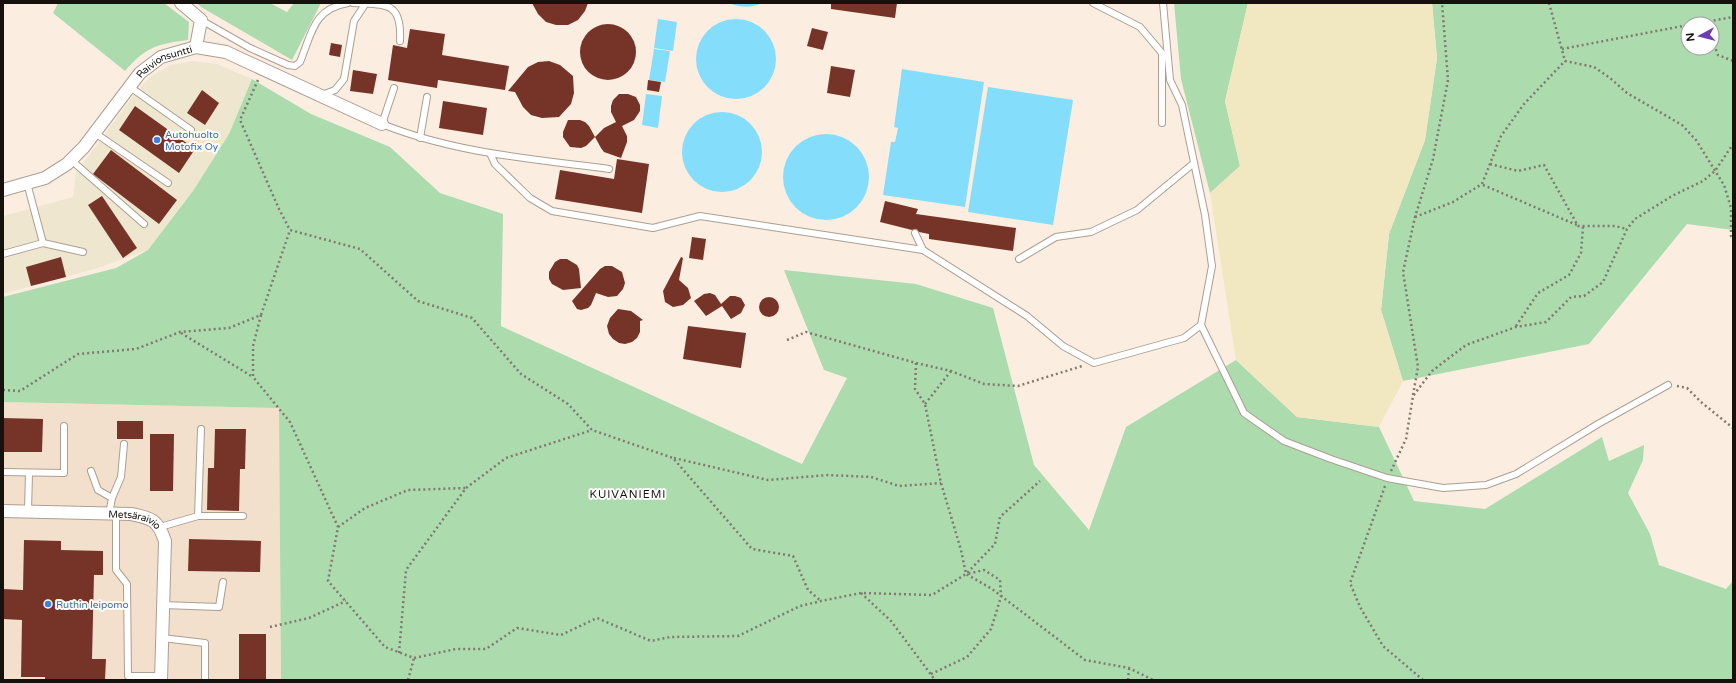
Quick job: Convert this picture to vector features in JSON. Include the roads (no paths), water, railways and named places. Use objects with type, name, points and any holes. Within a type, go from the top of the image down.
[{"type":"street","points":[[181,3],[201,20],[196,47]]},
{"type":"street","name":"Raivionsuntti","points":[[3,190],[45,178],[71,160],[84,147],[140,73],[161,57],[196,47],[226,52],[382,124]]},
{"type":"street","name":"Metsäraivio","points":[[3,511],[131,514],[148,517],[160,527],[165,541],[161,678]]},
{"type":"lane","points":[[201,20],[250,48],[288,66],[295,66],[300,62],[317,19],[325,11],[335,5],[348,3]]},
{"type":"lane","points":[[353,3],[386,5],[396,12],[400,25],[400,41]]},
{"type":"lane","points":[[320,95],[335,90],[344,79],[354,21],[366,3]]},
{"type":"lane","points":[[1093,3],[1140,27],[1162,53],[1162,123]]},
{"type":"lane","points":[[1163,3],[1170,80],[1182,105],[1205,215],[1212,266],[1201,325],[1244,413],[1284,441],[1331,459],[1387,478],[1444,488],[1486,485],[1516,474],[1598,424],[1668,385]]},
{"type":"lane","points":[[130,87],[191,130]]},
{"type":"lane","points":[[394,88],[382,124],[420,138],[490,153],[609,169]]},
{"type":"lane","points":[[420,138],[427,97]]},
{"type":"lane","points":[[95,133],[168,183]]},
{"type":"lane","points":[[490,153],[495,164],[530,198],[552,211],[653,228],[700,216],[924,250],[1027,316],[1063,346],[1094,363],[1184,338],[1201,325]]},
{"type":"lane","points":[[71,160],[144,224]]},
{"type":"lane","points":[[1019,259],[1056,237],[1091,232],[1137,210],[1194,162]]},
{"type":"lane","points":[[27,183],[43,243]]},
{"type":"lane","points":[[915,233],[924,250]]},
{"type":"lane","points":[[3,254],[43,243],[83,252]]},
{"type":"lane","points":[[3,472],[64,473],[64,426]]},
{"type":"lane","points":[[198,516],[201,429]]},
{"type":"lane","points":[[124,444],[121,477],[112,498],[112,514],[116,570],[127,584],[128,676],[161,678]]},
{"type":"lane","points":[[91,471],[98,490],[112,498]]},
{"type":"lane","points":[[28,512],[29,473]]},
{"type":"lane","points":[[160,527],[198,516],[243,516]]},
{"type":"lane","points":[[163,605],[220,607],[223,582]]},
{"type":"lane","points":[[162,638],[205,643],[205,680]]},
{"type":"water","points":[[729,3],[762,3],[746,7]]},
{"type":"water","points":[[658,19],[677,22],[673,51],[654,48]]},
{"type":"water","points":[[736,19],[751,22],[764,31],[773,44],[776,59],[773,74],[764,87],[751,96],[736,99],[721,96],[708,87],[699,74],[696,59],[699,44],[708,31],[721,22]]},
{"type":"water","points":[[654,49],[670,51],[665,82],[649,80]]},
{"type":"water","points":[[902,69],[984,82],[965,207],[883,195],[891,142],[895,142],[898,128],[894,127]]},
{"type":"water","points":[[988,87],[1073,100],[1053,225],[968,212]]},
{"type":"water","points":[[646,94],[662,96],[658,128],[642,125]]},
{"type":"water","points":[[722,112],[737,115],[750,124],[759,137],[762,152],[759,167],[750,180],[737,189],[722,192],[707,189],[694,180],[685,167],[682,152],[685,137],[694,124],[707,115]]},
{"type":"water","points":[[826,134],[842,137],[850,141],[862,153],[866,161],[869,177],[866,193],[862,201],[850,213],[842,217],[826,220],[810,217],[802,213],[790,201],[786,193],[783,177],[786,161],[790,153],[802,141],[810,137]]},
{"type":"place","name":"Autohuolto Motofix Oy","points":[[157,140]]},
{"type":"place","name":"Ruthin leipomo","points":[[48,604]]},
{"type":"district","name":"KUIVANIEMI","points":[[628,494]]}]
